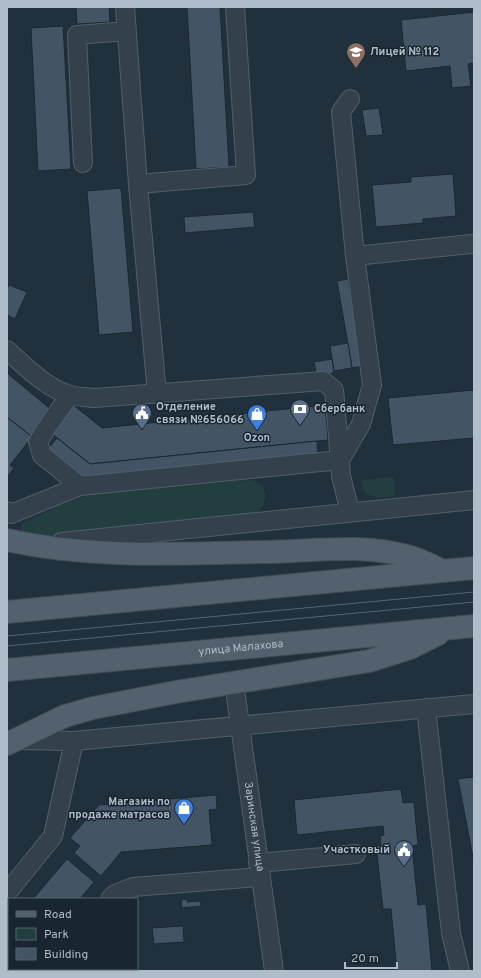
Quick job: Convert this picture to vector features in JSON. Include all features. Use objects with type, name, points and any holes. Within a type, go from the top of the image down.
[{"type":"main road","points":[[7,540],[86,552],[151,554],[361,549],[408,556],[444,571]]},
{"type":"main road","points":[[7,612],[474,568]]},
{"type":"main road","name":"улица Малахова","points":[[7,670],[474,626]]},
{"type":"main road","points":[[9,742],[65,716],[93,708],[234,682],[369,661],[410,648],[450,628]]},
{"type":"street","points":[[125,7],[138,184],[157,394]]},
{"type":"street","points":[[138,184],[246,175],[235,7]]},
{"type":"street","points":[[83,163],[77,35],[126,31]]},
{"type":"street","points":[[340,460],[362,424],[372,385],[355,256],[342,112],[350,99]]},
{"type":"street","points":[[355,256],[473,241]]},
{"type":"street","points":[[7,350],[36,375],[54,388],[70,395],[94,398],[323,381],[334,390],[341,476],[350,512]]},
{"type":"street","points":[[70,395],[38,442],[42,455],[80,486]]},
{"type":"street","points":[[8,517],[80,486],[340,460]]},
{"type":"street","points":[[32,545],[474,500]]},
{"type":"street","name":"Заринская улица","points":[[234,682],[274,971]]},
{"type":"street","points":[[9,742],[74,741],[474,704]]},
{"type":"street","points":[[426,708],[451,933],[460,971]]},
{"type":"street","points":[[7,893],[53,836],[74,741]]},
{"type":"street","points":[[111,898],[115,894],[133,887],[259,870],[356,854]]},
{"type":"green space","points":[[394,477],[395,496],[377,498],[366,494],[360,480]]},
{"type":"green space","points":[[244,480],[253,481],[259,484],[263,487],[265,492],[262,507],[255,515],[49,535],[30,536],[21,533],[21,524],[60,505],[92,494]]},
{"type":"building","points":[[76,7],[109,7],[110,22],[77,24]]},
{"type":"building","points":[[187,7],[220,7],[229,167],[196,169]]},
{"type":"building","points":[[474,12],[474,63],[468,64],[471,86],[452,88],[450,66],[406,71],[401,20]]},
{"type":"building","points":[[63,26],[71,169],[38,171],[31,28]]},
{"type":"building","points":[[379,108],[383,135],[366,136],[362,110]]},
{"type":"building","points":[[453,174],[456,216],[423,219],[423,223],[376,227],[372,185],[411,182],[411,177]]},
{"type":"building","points":[[121,188],[133,332],[99,335],[87,191]]},
{"type":"building","points":[[253,212],[255,227],[185,233],[184,217]]},
{"type":"building","points":[[348,279],[363,366],[352,368],[337,281]]},
{"type":"building","points":[[9,285],[27,292],[15,319],[7,315],[7,289]]},
{"type":"building","points":[[348,343],[352,368],[334,371],[330,346]]},
{"type":"building","points":[[332,359],[334,373],[317,376],[314,362]]},
{"type":"building","points":[[7,373],[54,412],[32,437],[7,417]]},
{"type":"building","points":[[474,390],[474,438],[393,445],[388,398]]},
{"type":"building","points":[[72,404],[102,428],[325,405],[328,440],[90,464],[50,432]]},
{"type":"building","points":[[7,417],[32,437],[10,465],[14,468],[7,477]]},
{"type":"building","points":[[57,438],[90,464],[317,441],[318,455],[83,478],[47,450]]},
{"type":"building","points":[[474,777],[474,863],[458,779]]},
{"type":"building","points":[[401,789],[403,803],[414,802],[418,845],[412,846],[418,905],[426,904],[432,971],[397,971],[391,909],[383,909],[376,846],[381,845],[380,836],[384,835],[383,826],[297,835],[294,800]]},
{"type":"building","points":[[216,795],[217,809],[209,810],[212,845],[121,852],[101,876],[74,853],[80,846],[70,838],[99,805]]},
{"type":"building","points":[[67,859],[94,882],[81,898],[34,898]]},
{"type":"building","points":[[187,899],[187,902],[200,901],[201,906],[182,908],[181,900]]},
{"type":"building","points":[[183,926],[184,942],[154,944],[152,928]]},
{"type":"building","points":[[8,930],[8,970],[20,971],[7,971]]},
{"type":"tram line","points":[[7,636],[474,592]]},
{"type":"tram line","points":[[7,646],[474,602]]},
{"type":"place","name":"Лицей № 112","points":[[356,69]]},
{"type":"place","name":"Сбербанк","points":[[300,426]]},
{"type":"place","name":"Отделение связи №656066","points":[[142,430]]},
{"type":"place","name":"Ozon","points":[[257,431]]},
{"type":"place","name":"Магазин по продаже матрасов","points":[[184,825]]},
{"type":"place","name":"Участковый","points":[[404,867]]}]
